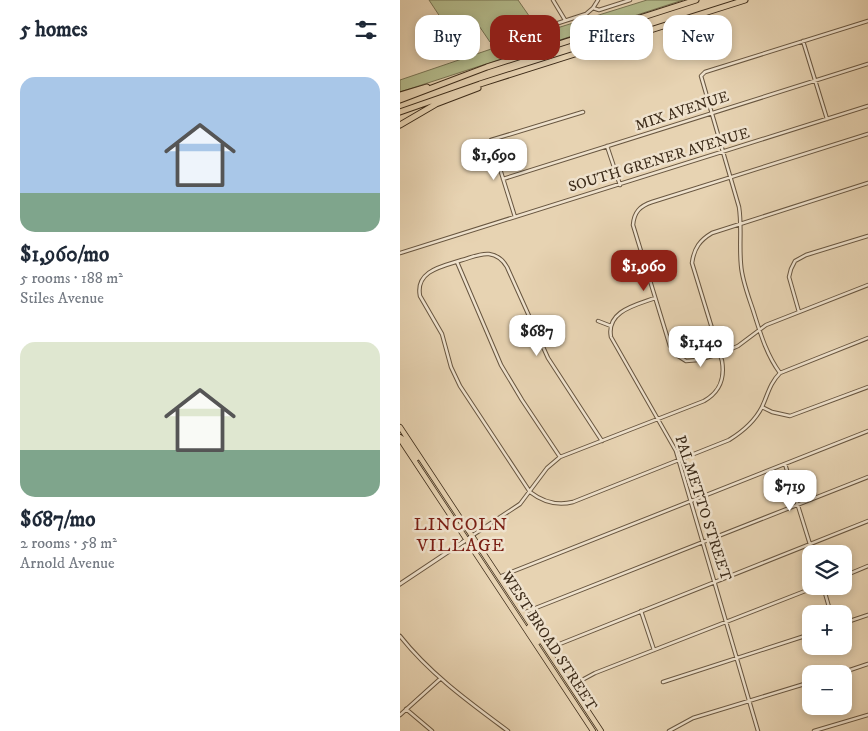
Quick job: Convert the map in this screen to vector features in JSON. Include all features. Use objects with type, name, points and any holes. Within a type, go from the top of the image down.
[{"type":"highway","points":[[400,95],[696,0]]},
{"type":"highway","points":[[400,112],[745,0]]},
{"type":"highway","points":[[400,125],[436,104],[540,65]]},
{"type":"highway","points":[[400,100],[487,67]]},
{"type":"main road","name":"WEST BROAD STREET","points":[[400,427],[401,435],[467,540],[593,731]]},
{"type":"main road","name":"WEST BROAD STREET","points":[[401,435],[422,461],[601,731]]},
{"type":"main road","points":[[515,612],[520,615],[539,643],[547,649]]},
{"type":"main road","points":[[563,685],[567,687],[590,719],[596,724]]},
{"type":"street","points":[[553,0],[565,20]]},
{"type":"street","points":[[560,22],[586,14],[598,0]]},
{"type":"street","points":[[593,8],[600,10],[630,0]]},
{"type":"street","points":[[780,373],[768,355],[741,270],[739,207],[710,113],[701,74],[868,21]]},
{"type":"street","points":[[803,41],[828,119]]},
{"type":"street","name":"MIX AVENUE","points":[[503,179],[868,64]]},
{"type":"street","name":"SOUTH GRENER AVENUE","points":[[400,254],[868,106]]},
{"type":"street","points":[[515,217],[491,140],[583,112]]},
{"type":"street","points":[[868,134],[652,202],[640,208],[635,214],[634,221],[634,230],[672,350],[679,357],[690,361],[719,354],[738,346],[759,330],[868,285]]},
{"type":"street","points":[[607,146],[620,185]]},
{"type":"street","points":[[400,584],[516,507],[530,492],[547,468],[560,457],[704,401],[716,391],[723,377],[723,365],[693,268],[693,257],[696,247],[705,237],[712,233],[868,183]]},
{"type":"street","points":[[800,312],[789,277],[795,261],[806,255],[868,236]]},
{"type":"street","points":[[602,441],[555,371],[541,346],[506,267],[501,260],[496,256],[484,254],[432,270],[421,281],[419,289],[422,300],[442,334],[456,379],[530,492],[540,499],[550,502],[569,503],[735,437],[750,424],[762,407],[771,383],[780,373],[868,338]]},
{"type":"street","points":[[457,262],[509,378],[560,457]]},
{"type":"street","points":[[598,321],[611,326],[613,320],[620,313],[655,298]]},
{"type":"street","name":"PALMETTO STREET","points":[[611,326],[613,342],[673,445],[679,460],[758,731]]},
{"type":"street","points":[[762,407],[772,412],[790,416],[868,387]]},
{"type":"street","points":[[499,577],[868,431]]},
{"type":"street","points":[[785,464],[810,544]]},
{"type":"street","points":[[523,613],[868,477]]},
{"type":"street","points":[[547,649],[868,522]]},
{"type":"street","points":[[852,573],[868,566]]},
{"type":"street","points":[[571,686],[654,650],[802,592]]},
{"type":"street","points":[[641,611],[654,650]]},
{"type":"street","points":[[852,620],[868,615]]},
{"type":"street","points":[[400,636],[440,679],[508,731]]},
{"type":"street","points":[[663,682],[802,637]]},
{"type":"street","points":[[852,669],[868,664]]},
{"type":"street","points":[[400,715],[440,679]]},
{"type":"street","points":[[668,731],[693,718],[802,685]]},
{"type":"street","points":[[406,710],[432,731]]},
{"type":"street","points":[[814,731],[868,714]]},
{"type":"green space","points":[[429,0],[518,0],[528,15],[490,15],[490,42],[480,27],[480,15],[439,15]]},
{"type":"green space","points":[[647,0],[683,0],[637,15],[599,15]]},
{"type":"green space","points":[[570,24],[570,37],[560,40],[560,27]]},
{"type":"green space","points":[[490,49],[490,60],[498,60],[400,92],[400,80],[459,60],[480,60],[480,53]]},
{"type":"district","name":"LINCOLN VILLAGE","points":[[461,535]]}]
